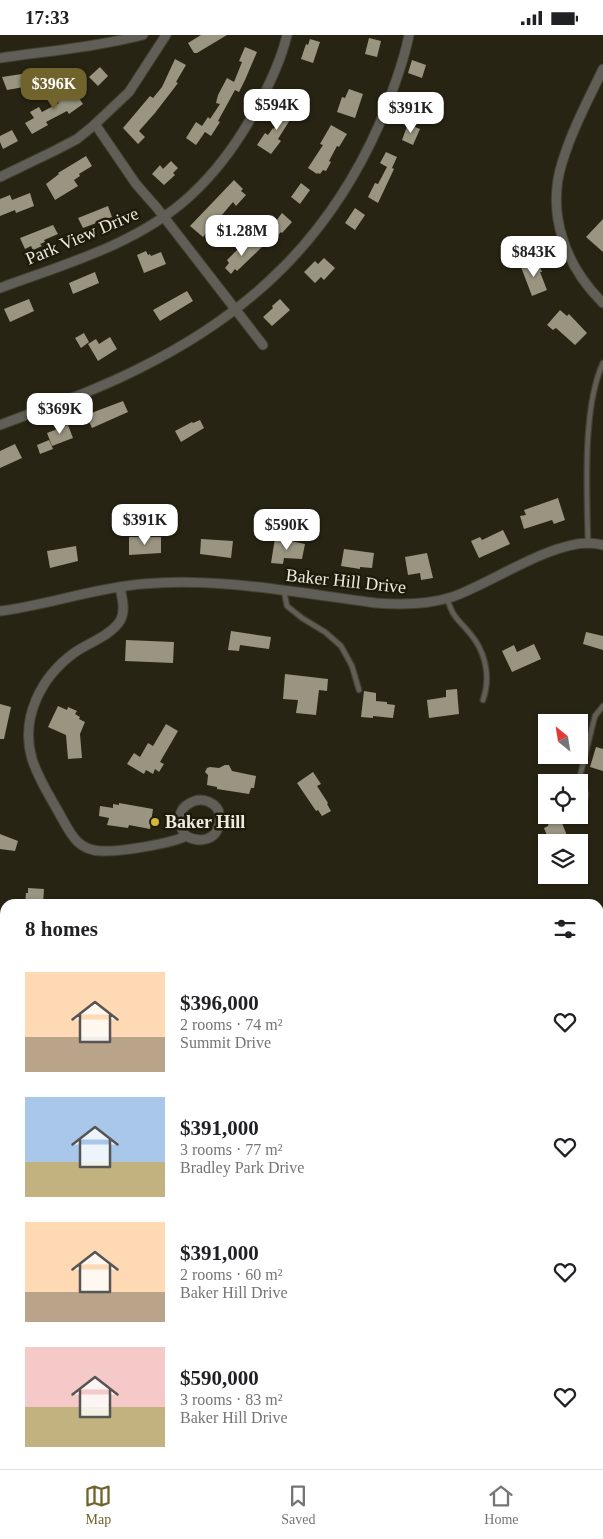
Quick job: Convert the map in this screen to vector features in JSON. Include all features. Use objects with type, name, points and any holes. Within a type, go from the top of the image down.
[{"type":"street","points":[[0,58],[114,43],[143,35]]},
{"type":"street","points":[[0,177],[77,139],[129,91],[166,35]]},
{"type":"street","name":"Park View Drive","points":[[0,288],[100,250],[133,235],[164,216],[190,196],[233,147],[261,101],[280,59],[287,35]]},
{"type":"street","points":[[0,425],[112,382],[142,368],[236,309],[284,268],[326,219],[343,193],[370,143],[392,92],[409,35]]},
{"type":"street","points":[[603,69],[573,133],[561,165],[557,187],[557,212],[567,255],[578,274],[603,303]]},
{"type":"street","points":[[94,124],[136,184],[164,216],[187,249],[263,345]]},
{"type":"street","name":"Baker Hill Drive","points":[[0,611],[120,587],[140,584],[181,583],[231,584],[397,605],[421,604],[467,591],[562,548],[588,543],[603,545]]},
{"type":"street","points":[[120,587],[123,606],[120,621],[106,634],[60,664],[50,675],[39,693],[33,706],[29,726],[29,745],[32,758],[38,777],[73,838],[81,846],[89,850],[108,851],[171,842],[186,836]]},
{"type":"street","points":[[201,799],[208,801],[214,806],[220,816],[217,832],[210,838],[202,841],[193,840],[186,836],[179,825],[179,815],[186,804],[201,799]]},
{"type":"lane","points":[[588,543],[589,433],[595,384],[603,363]]},
{"type":"lane","points":[[284,591],[287,606],[302,618],[325,631],[341,646],[352,666],[359,690]]},
{"type":"lane","points":[[447,598],[455,618],[476,641],[483,654],[488,679],[487,691],[483,700]]},
{"type":"lane","points":[[580,774],[595,716],[603,706]]},
{"type":"building","points":[[201,35],[227,35],[194,53],[188,43]]},
{"type":"building","points":[[369,38],[381,41],[377,57],[365,54]]},
{"type":"building","points":[[310,39],[320,42],[313,63],[301,59],[306,44],[308,45]]},
{"type":"building","points":[[245,47],[257,52],[239,92],[235,90],[218,121],[220,122],[211,136],[205,132],[196,145],[186,138],[196,122],[202,126],[208,117],[210,119],[220,104],[216,103],[218,95],[227,78],[234,82],[242,62],[239,61]]},
{"type":"building","points":[[175,59],[186,65],[176,82],[178,83],[139,131],[145,137],[138,144],[123,128],[150,96],[153,98],[162,87]]},
{"type":"building","points":[[412,60],[426,65],[422,78],[408,73]]},
{"type":"building","points":[[100,67],[108,76],[98,86],[89,77]]},
{"type":"building","points":[[22,74],[24,87],[7,90],[2,77]]},
{"type":"building","points":[[71,87],[83,104],[69,114],[67,111],[46,122],[48,125],[32,134],[25,123],[34,118],[30,112],[39,107],[42,112],[59,103],[54,96]]},
{"type":"building","points":[[349,89],[363,94],[355,118],[337,112],[342,97],[345,98]]},
{"type":"building","points":[[289,103],[298,107],[278,139],[281,141],[271,154],[257,145],[265,133],[268,135],[274,129]]},
{"type":"building","points":[[408,124],[420,129],[413,145],[402,140]]},
{"type":"building","points":[[331,125],[347,134],[339,147],[337,146],[326,171],[323,170],[320,174],[317,174],[308,168],[323,145],[320,144]]},
{"type":"building","points":[[12,130],[18,141],[3,149],[0,136]]},
{"type":"building","points":[[386,152],[397,157],[392,168],[394,169],[378,203],[368,197],[375,183],[378,184],[387,167],[380,163]]},
{"type":"building","points":[[86,156],[92,166],[79,174],[80,176],[74,180],[78,186],[55,200],[46,184],[58,173]]},
{"type":"building","points":[[171,161],[178,168],[173,173],[175,175],[164,185],[152,174],[160,165],[163,169]]},
{"type":"building","points":[[234,180],[246,195],[236,206],[233,202],[203,237],[190,226]]},
{"type":"building","points":[[301,183],[310,190],[300,204],[291,197]]},
{"type":"building","points":[[30,193],[34,206],[16,213],[15,210],[0,216],[0,199],[10,195],[12,200]]},
{"type":"building","points":[[108,206],[112,217],[83,228],[78,218]]},
{"type":"building","points":[[355,208],[365,215],[355,230],[345,223]]},
{"type":"building","points":[[282,213],[292,222],[278,235],[271,229]]},
{"type":"building","points":[[603,219],[603,252],[586,237]]},
{"type":"building","points":[[53,225],[58,234],[44,240],[45,242],[40,244],[42,246],[33,250],[31,246],[25,249],[20,238]]},
{"type":"building","points":[[254,239],[262,247],[237,271],[235,269],[231,274],[225,268],[229,263],[227,260],[239,248],[242,251]]},
{"type":"building","points":[[146,251],[151,256],[161,252],[166,264],[144,273],[137,255]]},
{"type":"building","points":[[324,258],[335,268],[324,280],[321,277],[315,283],[304,272],[315,261],[318,264]]},
{"type":"building","points":[[538,261],[547,290],[532,296],[521,267]]},
{"type":"building","points":[[95,272],[99,283],[73,294],[69,283]]},
{"type":"building","points":[[187,291],[193,301],[160,321],[153,310]]},
{"type":"building","points":[[29,299],[34,311],[10,322],[4,309]]},
{"type":"building","points":[[280,299],[290,310],[272,326],[263,317]]},
{"type":"building","points":[[560,310],[567,316],[569,314],[587,333],[575,345],[556,328],[553,330],[547,325]]},
{"type":"building","points":[[84,333],[89,342],[81,348],[75,338]]},
{"type":"building","points":[[110,337],[117,349],[98,361],[88,344],[96,339],[99,344]]},
{"type":"building","points":[[123,401],[128,412],[92,428],[86,415]]},
{"type":"building","points":[[200,420],[204,428],[181,442],[175,431]]},
{"type":"building","points":[[68,425],[73,438],[52,446],[47,433]]},
{"type":"building","points":[[49,440],[53,449],[40,454],[37,445]]},
{"type":"building","points":[[15,444],[22,458],[0,468],[0,451]]},
{"type":"building","points":[[558,498],[565,520],[554,524],[552,520],[524,529],[520,516],[526,515],[524,510]]},
{"type":"building","points":[[503,530],[510,544],[479,558],[471,541],[480,537],[482,540]]},
{"type":"building","points":[[129,537],[161,537],[161,553],[129,555]]},
{"type":"building","points":[[275,538],[305,544],[302,559],[284,558],[283,564],[271,563]]},
{"type":"building","points":[[201,539],[233,541],[231,558],[200,554]]},
{"type":"building","points":[[76,546],[78,561],[50,568],[47,551]]},
{"type":"building","points":[[344,549],[374,553],[372,568],[360,567],[360,569],[341,566]]},
{"type":"building","points":[[427,553],[433,578],[421,580],[420,573],[408,575],[405,557]]},
{"type":"building","points":[[231,631],[271,637],[269,649],[240,645],[239,651],[228,650]]},
{"type":"building","points":[[586,632],[603,636],[603,650],[583,644]]},
{"type":"building","points":[[126,640],[174,642],[173,663],[125,661]]},
{"type":"building","points":[[534,644],[541,659],[512,672],[502,651],[514,645],[517,652]]},
{"type":"building","points":[[285,674],[328,679],[327,691],[319,690],[316,715],[296,713],[298,700],[283,699]]},
{"type":"building","points":[[457,689],[459,714],[429,718],[427,700],[446,697],[446,690]]},
{"type":"building","points":[[364,691],[376,693],[376,701],[395,705],[393,718],[361,717]]},
{"type":"building","points":[[0,704],[11,707],[4,739],[0,739]]},
{"type":"building","points":[[58,706],[67,710],[68,707],[77,711],[75,714],[85,722],[80,734],[82,758],[68,759],[66,735],[48,727]]},
{"type":"building","points":[[166,724],[178,731],[160,762],[164,764],[159,772],[155,769],[153,774],[146,770],[144,774],[127,764],[134,753],[140,757],[148,743],[153,746]]},
{"type":"building","points":[[596,747],[603,749],[603,771],[590,767]]},
{"type":"building","points":[[229,765],[232,771],[256,776],[254,788],[251,788],[249,794],[217,789],[217,787],[207,785],[208,775],[205,772],[207,768],[219,768]]},
{"type":"building","points":[[313,772],[321,784],[317,786],[331,811],[322,816],[318,810],[316,811],[297,783]]},
{"type":"building","points":[[119,803],[153,809],[150,829],[129,825],[128,828],[107,825],[109,818],[99,816],[100,806],[113,808],[113,804],[119,805]]},
{"type":"building","points":[[548,824],[562,824],[566,834],[546,834],[544,828]]},
{"type":"building","points":[[0,834],[18,841],[15,851],[0,849]]},
{"type":"building","points":[[28,888],[44,889],[43,899],[25,899],[26,893],[28,893]]},
{"type":"place","name":"Baker Hill","points":[[155,822]]}]
